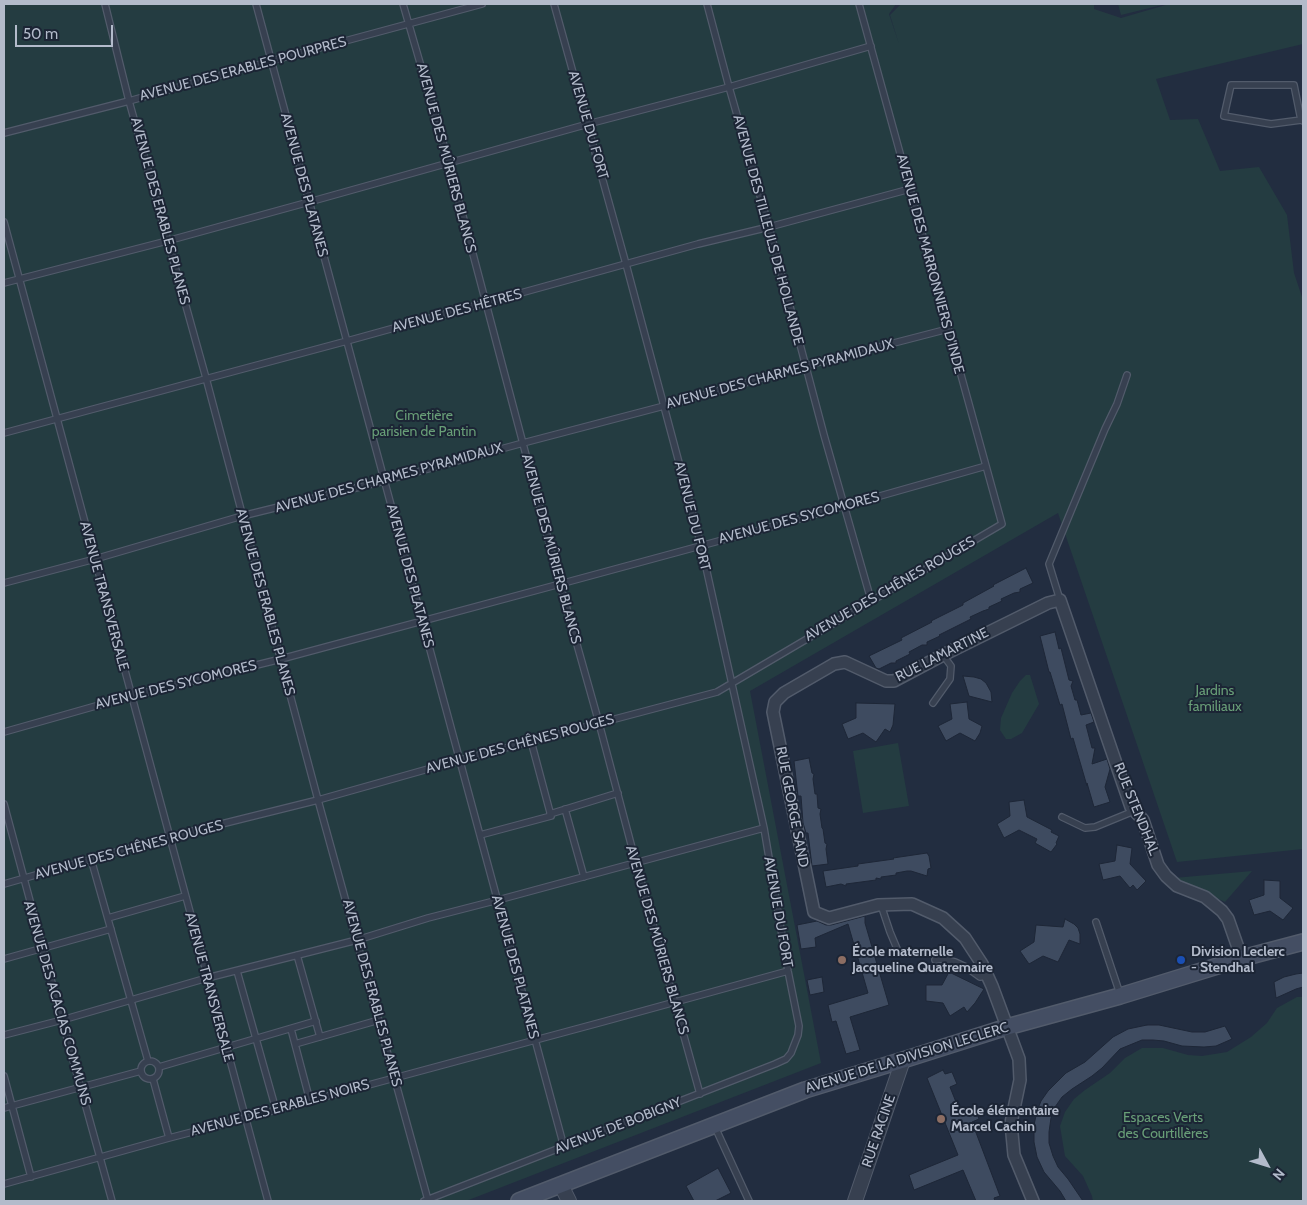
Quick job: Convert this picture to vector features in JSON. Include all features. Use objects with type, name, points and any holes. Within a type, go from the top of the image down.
[{"type":"main road","name":"AVENUE DE LA DIVISION LECLERC","points":[[519,1201],[805,1090],[1007,1027],[1303,942]]},
{"type":"street","name":"RUE LAMARTINE","points":[[775,702],[784,693],[834,664],[845,662],[886,681],[894,682],[943,655],[1048,603],[1060,600]]},
{"type":"street","name":"RUE STENDHAL","points":[[1060,600],[1131,807],[1143,820],[1158,865],[1162,872],[1177,886],[1205,898],[1222,911],[1228,920],[1242,959]]},
{"type":"street","name":"RUE GEORGE SAND","points":[[775,702],[773,712],[814,912],[829,918],[881,906]]},
{"type":"street","points":[[881,906],[912,904],[943,918],[965,938],[982,964],[1019,1059],[1020,1080],[1011,1123],[1014,1155],[1033,1201]]},
{"type":"street","name":"RUE RACINE","points":[[855,1201],[903,1060]]},
{"type":"street","points":[[561,1185],[569,1201]]},
{"type":"lane","name":"AVENUE DES ERABLES PLANES","points":[[105,4],[129,101],[206,378],[318,800],[358,940],[426,1201]]},
{"type":"lane","name":"AVENUE DES PLATANES","points":[[256,4],[564,1147]]},
{"type":"lane","name":"AVENUE DES MÛRIERS BLANCS","points":[[404,4],[700,1094]]},
{"type":"lane","name":"AVENUE DES ERABLES POURPRES","points":[[4,133],[129,101],[482,4]]},
{"type":"lane","name":"AVENUE DU FORT","points":[[554,4],[701,545],[764,828],[799,1026],[798,1035]]},
{"type":"lane","name":"AVENUE DES TILLEULS DE HOLLANDE","points":[[706,4],[871,600]]},
{"type":"lane","name":"AVENUE DES MARRONNIERS D'INDE","points":[[859,4],[1002,524]]},
{"type":"lane","points":[[4,282],[168,241],[588,124],[729,88],[871,46]]},
{"type":"lane","points":[[1231,85],[1294,85],[1302,120],[1271,124],[1224,116],[1231,85]]},
{"type":"lane","name":"AVENUE DES HÊTRES","points":[[4,433],[698,244],[910,189]]},
{"type":"lane","name":"AVENUE TRANSVERSALE","points":[[4,222],[184,896],[268,1201]]},
{"type":"lane","name":"AVENUE DES CHARMES PYRAMIDAUX","points":[[4,583],[95,559],[242,516],[384,481],[948,329]]},
{"type":"lane","points":[[1060,600],[1048,564],[1117,404],[1127,375]]},
{"type":"lane","name":"AVENUE DES SYCOMORES","points":[[4,732],[131,696],[281,659],[560,584],[986,466]]},
{"type":"lane","name":"AVENUE DES CHÊNES ROUGES","points":[[4,884],[169,837],[318,800],[460,760],[717,692],[1002,524]]},
{"type":"lane","points":[[933,703],[950,679],[951,666],[943,655]]},
{"type":"lane","points":[[531,741],[550,814]]},
{"type":"lane","points":[[480,836],[551,816],[550,814],[618,793]]},
{"type":"lane","name":"AVENUE DES ACACIAS COMMUNS","points":[[4,804],[112,1201]]},
{"type":"lane","points":[[565,809],[584,877]]},
{"type":"lane","points":[[1062,817],[1085,828],[1095,827],[1134,811]]},
{"type":"lane","points":[[4,1035],[207,978],[358,940],[428,918],[764,828]]},
{"type":"lane","points":[[91,859],[148,1061]]},
{"type":"lane","points":[[108,918],[184,896]]},
{"type":"lane","points":[[881,906],[898,951]]},
{"type":"lane","points":[[1096,922],[1120,996]]},
{"type":"lane","points":[[4,959],[111,929]]},
{"type":"lane","points":[[297,955],[320,1037]]},
{"type":"lane","points":[[934,960],[942,959],[954,962],[966,967],[980,977],[988,976]]},
{"type":"lane","name":"AVENUE DES ERABLES NOIRS","points":[[4,1184],[788,970]]},
{"type":"lane","points":[[237,971],[276,1110]]},
{"type":"lane","points":[[295,1044],[379,1020]]},
{"type":"lane","points":[[159,1067],[316,1021]]},
{"type":"lane","points":[[290,1029],[310,1101]]},
{"type":"lane","name":"AVENUE DE BOBIGNY","points":[[426,1201],[775,1064],[786,1059],[791,1053],[798,1035]]},
{"type":"lane","points":[[148,1061],[155,1062],[159,1067],[158,1075],[153,1079],[146,1078],[141,1071],[143,1064],[148,1061]]},
{"type":"lane","points":[[4,1108],[141,1071]]},
{"type":"lane","points":[[4,1076],[31,1177]]},
{"type":"lane","points":[[153,1079],[169,1138]]},
{"type":"lane","points":[[714,1125],[747,1201]]},
{"type":"green space","name":"Cimetière parisien de Pantin","points":[[4,4],[896,4],[889,14],[899,44],[890,15],[901,4],[1094,4],[1094,9],[1121,18],[1169,4],[1303,4],[1303,44],[1156,79],[1170,120],[1198,119],[1220,171],[1259,167],[1287,215],[1294,273],[1303,297],[1303,849],[1177,862],[1058,513],[750,691],[821,1063],[466,1201],[4,1201]]},
{"type":"green space","points":[[1118,4],[1166,4],[1121,15]]},
{"type":"green space","points":[[1026,675],[1030,675],[1039,704],[1022,733],[1011,739],[1006,739],[1000,730],[1001,718],[1012,693]]},
{"type":"green space","points":[[898,743],[909,806],[863,813],[853,751]]},
{"type":"green space","points":[[1252,871],[1225,902],[1174,878]]},
{"type":"green space","name":"Espaces Verts des Courtillères","points":[[1297,997],[1303,997],[1303,1201],[1093,1201],[1083,1176],[1065,1156],[1060,1126],[1065,1112],[1074,1099],[1110,1073],[1125,1058],[1142,1048],[1163,1048],[1188,1055],[1202,1056],[1227,1052],[1251,1037],[1267,1023],[1277,1008]]},
{"type":"building","points":[[1026,568],[1033,583],[1020,589],[1020,592],[1001,599],[1002,601],[989,607],[989,609],[970,617],[971,619],[927,642],[927,645],[922,645],[909,652],[910,654],[896,661],[896,663],[891,663],[879,669],[876,668],[869,656],[902,640],[901,638],[963,605],[963,603],[993,585]]},
{"type":"building","points":[[1055,632],[1069,680],[1073,681],[1071,686],[1081,715],[1091,713],[1094,722],[1086,725],[1092,748],[1095,748],[1092,764],[1107,759],[1110,769],[1105,787],[1110,802],[1094,807],[1073,738],[1071,739],[1062,704],[1060,705],[1049,672],[1040,636]]},
{"type":"building","points":[[963,676],[981,679],[986,683],[991,692],[992,702],[969,696]]},
{"type":"building","points":[[967,702],[969,719],[982,726],[980,733],[975,741],[960,733],[946,741],[938,726],[952,719],[950,704]]},
{"type":"building","points":[[856,703],[895,704],[893,725],[890,732],[885,729],[876,742],[863,733],[848,739],[842,724],[856,718]]},
{"type":"building","points":[[809,758],[812,773],[814,774],[813,779],[818,808],[821,809],[820,814],[825,843],[827,844],[828,864],[812,866],[808,833],[806,833],[803,823],[801,796],[798,796],[794,761]]},
{"type":"building","points":[[1024,800],[1027,817],[1052,830],[1051,832],[1059,836],[1057,844],[1051,852],[1035,843],[1037,839],[1019,830],[1004,838],[997,824],[1010,816],[1009,802]]},
{"type":"building","points":[[1117,845],[1132,848],[1130,864],[1146,881],[1137,890],[1133,885],[1130,888],[1120,876],[1103,880],[1099,864],[1115,861]]},
{"type":"building","points":[[927,853],[931,868],[928,869],[927,876],[907,871],[881,877],[881,879],[876,878],[876,880],[846,884],[846,886],[841,884],[826,887],[823,871]]},
{"type":"building","points":[[1264,880],[1280,881],[1280,898],[1293,908],[1283,920],[1270,911],[1254,915],[1249,900],[1264,895]]},
{"type":"building","points":[[865,916],[865,923],[889,1005],[850,1017],[860,1050],[846,1054],[836,1021],[832,1022],[828,1005],[868,993],[848,924],[815,938],[816,947],[801,949],[797,925],[817,921],[831,925]]},
{"type":"building","points":[[1065,919],[1078,928],[1080,944],[1069,940],[1058,962],[1043,956],[1029,964],[1020,951],[1034,942],[1036,925],[1063,927]]},
{"type":"building","points":[[949,972],[984,989],[967,1012],[964,1007],[950,1016],[943,1003],[926,1001],[926,985],[942,985]]},
{"type":"building","points":[[1303,973],[1303,987],[1276,998],[1274,982],[1284,977]]},
{"type":"building","points":[[822,977],[824,992],[810,995],[807,980]]},
{"type":"building","points":[[1147,1025],[1159,1025],[1192,1032],[1205,1032],[1225,1026],[1232,1039],[1216,1046],[1204,1047],[1142,1040],[1120,1049],[1102,1068],[1062,1097],[1055,1107],[1051,1118],[1049,1143],[1058,1167],[1083,1201],[1066,1201],[1044,1172],[1037,1157],[1034,1142],[1034,1125],[1041,1101],[1066,1073],[1085,1062],[1113,1037],[1128,1029]]},
{"type":"building","points":[[943,1070],[945,1074],[952,1072],[957,1084],[950,1087],[960,1112],[974,1106],[979,1119],[972,1122],[1000,1196],[994,1198],[995,1201],[976,1201],[963,1170],[914,1190],[909,1175],[958,1155],[927,1078]]},
{"type":"building","points":[[718,1168],[731,1193],[715,1201],[694,1201],[686,1186]]},
{"type":"place","name":"École maternelle Jacqueline Quatremaire","points":[[842,960]]},
{"type":"place","name":"Division Leclerc - Stendhal","points":[[1181,960]]},
{"type":"place","name":"École élémentaire Marcel Cachin","points":[[941,1119]]},
{"type":"park label","name":"Jardins familiaux","points":[[1215,700]]}]
